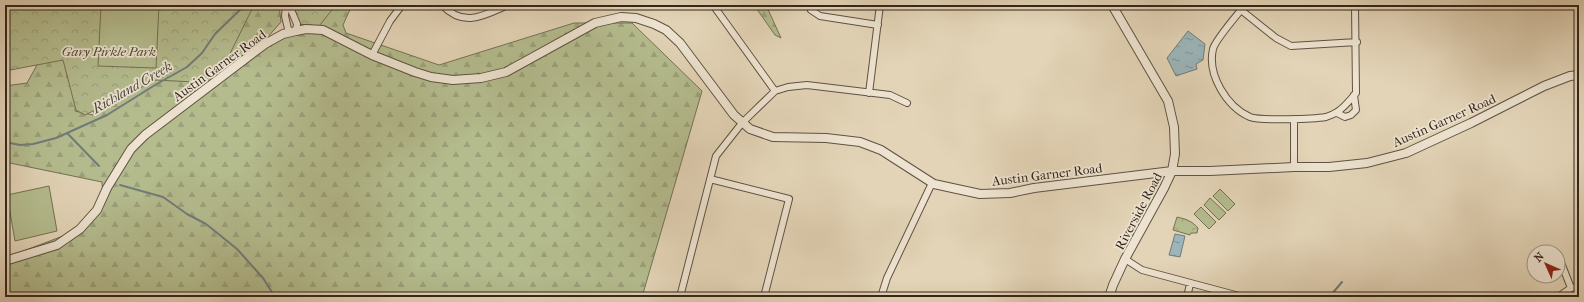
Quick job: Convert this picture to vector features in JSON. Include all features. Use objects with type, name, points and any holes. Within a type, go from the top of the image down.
[{"type":"street","points":[[286,5],[285,16],[293,32]]},
{"type":"street","points":[[289,5],[297,24],[293,32]]},
{"type":"street","points":[[372,55],[390,20],[402,5]]},
{"type":"street","points":[[442,5],[452,14],[465,18],[481,17],[508,5]]},
{"type":"street","points":[[713,5],[775,91]]},
{"type":"street","points":[[869,93],[880,5]]},
{"type":"street","name":"Riverside Road","points":[[1109,297],[1125,259],[1154,209],[1172,171],[1175,154],[1174,127],[1168,100],[1112,5]]},
{"type":"street","points":[[1355,5],[1356,42],[1356,93],[1336,113],[1327,117],[1294,119],[1251,117],[1234,107],[1223,95],[1214,70],[1213,49],[1243,8],[1276,38],[1291,46],[1356,42]]},
{"type":"street","points":[[810,10],[820,16],[878,25]]},
{"type":"street","name":"Austin Garner Road","points":[[5,261],[57,245],[80,229],[97,210],[107,188],[131,149],[140,140],[265,44],[284,34],[306,29],[323,30],[372,55],[415,72],[430,77],[453,80],[480,78],[506,72],[594,24],[621,17],[636,18],[666,30],[680,43],[734,116],[750,129],[773,137],[826,138],[860,142],[882,150],[932,183],[954,190],[980,194],[1010,193],[1034,188],[1172,171],[1329,167],[1367,162],[1406,153],[1471,123],[1544,86],[1570,76],[1579,75]]},
{"type":"street","points":[[680,297],[716,156],[742,123],[775,91],[788,87],[807,85],[890,95],[907,103]]},
{"type":"street","points":[[1336,113],[1345,117],[1351,115],[1356,110],[1354,95]]},
{"type":"street","points":[[1294,119],[1294,167]]},
{"type":"street","points":[[710,179],[789,199],[764,297]]},
{"type":"street","points":[[881,297],[887,278],[932,183]]},
{"type":"street","points":[[1125,259],[1142,270],[1243,297]]},
{"type":"street","points":[[1566,275],[1571,288]]},
{"type":"street","points":[[1187,297],[1190,284]]},
{"type":"street","points":[[1558,297],[1571,288],[1579,287]]},
{"type":"green space","name":"Gary Pirkle Park","points":[[5,5],[254,5],[216,82],[156,80],[85,115],[76,110],[63,60],[5,71]]},
{"type":"green space","points":[[101,5],[159,5],[156,68],[98,66]]},
{"type":"green space","points":[[233,5],[279,5],[281,22],[266,39],[319,26],[314,5],[352,5],[343,25],[346,33],[439,65],[574,23],[632,23],[702,91],[642,297],[5,297],[5,258],[84,228],[103,197],[102,182],[5,162],[5,86],[27,83],[47,47],[66,53],[67,78],[77,85],[75,111],[93,115],[96,105]]},
{"type":"green space","points":[[289,5],[336,5],[319,26],[297,24]]},
{"type":"green space","points":[[754,5],[766,5],[781,38],[775,35]]},
{"type":"green space","points":[[49,186],[57,231],[15,241],[7,195]]},
{"type":"green space","points":[[1220,189],[1235,204],[1228,211],[1213,196]]},
{"type":"green space","points":[[1210,198],[1226,213],[1219,220],[1204,205]]},
{"type":"green space","points":[[1201,207],[1216,222],[1209,229],[1194,214]]},
{"type":"green space","points":[[1177,217],[1186,220],[1198,228],[1197,233],[1191,233],[1190,235],[1173,230]]},
{"type":"water","points":[[1188,31],[1205,44],[1203,60],[1196,64],[1197,69],[1176,76],[1167,58]]},
{"type":"water","points":[[1175,234],[1185,236],[1180,257],[1169,255]]},
{"type":"waterway","name":"Richland Creek","points":[[5,142],[20,145],[33,144],[56,138],[107,115],[187,67],[202,53],[215,34],[245,5]]},
{"type":"waterway","points":[[67,133],[99,166]]},
{"type":"waterway","points":[[120,185],[163,197],[187,214],[206,224],[237,249],[263,278],[275,297]]},
{"type":"waterway","points":[[1331,295],[1342,282]]}]
